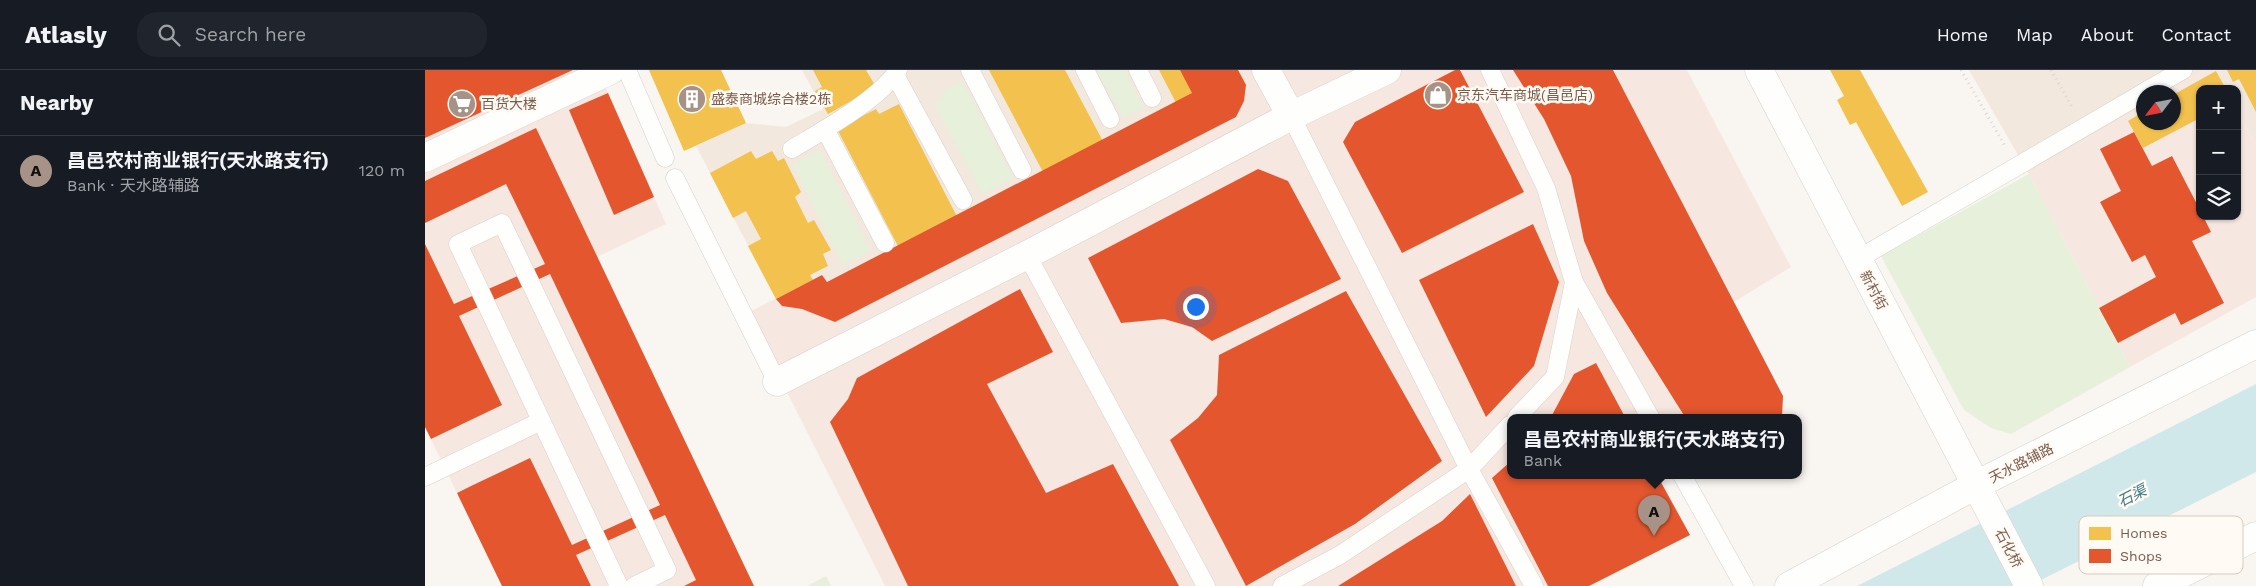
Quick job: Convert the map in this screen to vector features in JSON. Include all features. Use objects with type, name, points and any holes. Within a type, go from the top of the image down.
[{"type":"street","points":[[425,158],[611,70]]},
{"type":"street","points":[[1266,70],[1291,116]]},
{"type":"street","points":[[777,382],[1027,255],[1291,116],[1387,70]]},
{"type":"street","name":"新村街","points":[[1759,70],[1989,510]]},
{"type":"street","name":"天水路辅路","points":[[1789,586],[1976,485],[2256,344]]},
{"type":"street","name":"石化桥","points":[[1989,510],[2029,586]]},
{"type":"street","points":[[2243,543],[2256,536]]},
{"type":"street","points":[[2157,586],[2181,574]]},
{"type":"lane","points":[[627,70],[665,158]]},
{"type":"lane","points":[[969,70],[1022,170]]},
{"type":"lane","points":[[1085,70],[1110,119]]},
{"type":"lane","points":[[1138,70],[1152,98]]},
{"type":"lane","points":[[1490,70],[1546,188],[1574,282],[1648,414]]},
{"type":"lane","points":[[2158,85],[2183,70]]},
{"type":"lane","points":[[792,149],[844,118],[896,72],[963,200]]},
{"type":"lane","points":[[1858,259],[2136,98]]},
{"type":"lane","points":[[1291,116],[1469,469],[1534,586]]},
{"type":"lane","points":[[825,129],[885,243]]},
{"type":"lane","points":[[675,178],[777,382]]},
{"type":"lane","points":[[619,586],[458,244],[502,223],[667,570],[634,586]]},
{"type":"lane","points":[[1027,255],[1207,586]]},
{"type":"lane","points":[[1520,414],[1555,377],[1574,282]]},
{"type":"lane","points":[[425,477],[541,421]]},
{"type":"lane","points":[[1282,586],[1340,555],[1469,469],[1507,428]]},
{"type":"lane","points":[[1684,479],[1744,586]]},
{"type":"path","points":[[1961,70],[2017,166]]},
{"type":"path","points":[[2051,70],[2084,127]]},
{"type":"shaded area","points":[[425,70],[598,70],[666,224],[597,257],[754,586],[502,586],[425,427]]},
{"type":"shaded area","points":[[802,70],[1180,70],[1192,93],[827,282],[822,275],[776,299],[696,146],[746,123],[786,127],[823,109]]},
{"type":"shaded area","points":[[1180,70],[1687,70],[1791,267],[1734,302],[1783,396],[1782,414],[1507,414],[1507,479],[1659,479],[1690,535],[1589,586],[885,586],[747,313],[822,275],[827,282],[1192,93]]},
{"type":"shaded area","points":[[1969,70],[2205,70],[2179,85],[2136,85],[2136,110],[2029,174]]},
{"type":"shaded area","points":[[2205,70],[2216,70],[2224,85],[2196,85],[2196,220],[2241,220],[2241,117],[2256,144],[2256,297],[2130,367],[2029,174],[2136,110],[2136,130],[2181,130],[2181,85],[2179,85]]},
{"type":"shaded area","points":[[2216,70],[2256,70],[2256,144],[2241,117],[2241,85],[2224,85]]},
{"type":"green space","points":[[1097,70],[1124,70],[1144,107],[1123,118]]},
{"type":"green space","points":[[962,81],[1013,178],[982,194],[935,106],[944,92]]},
{"type":"green space","points":[[820,150],[871,251],[843,265],[793,164]]},
{"type":"green space","points":[[2029,174],[2130,367],[2011,434],[1991,428],[1964,410],[1881,256]]},
{"type":"green space","points":[[826,576],[831,586],[807,586]]},
{"type":"water","name":"石渠","points":[[2256,384],[2256,472],[2168,516],[2079,516],[2079,561],[2029,586],[1857,586]]},
{"type":"building: Homes","name":"盛泰商城综合楼2栋","points":[[649,70],[721,70],[746,123],[684,151]]},
{"type":"building: Homes","points":[[813,70],[866,70],[876,87],[828,114],[815,91],[822,87]]},
{"type":"building: Homes","points":[[989,70],[1065,70],[1113,160],[1053,191]]},
{"type":"building: Homes","points":[[1159,70],[1238,70],[1246,85],[1220,98],[1222,103],[1186,122]]},
{"type":"building: Homes","points":[[1830,70],[1860,70],[1928,192],[1902,206],[1856,122],[1850,125],[1837,100],[1844,96]]},
{"type":"building: Homes","points":[[2227,70],[2256,70],[2256,112],[2239,79],[2233,82]]},
{"type":"building: Homes","points":[[2216,71],[2224,85],[2196,85],[2196,120],[2181,128],[2181,91]]},
{"type":"building: Homes","points":[[899,104],[967,236],[945,247],[949,254],[912,273],[837,129],[876,109],[879,114]]},
{"type":"building: Homes","points":[[2136,116],[2136,130],[2177,130],[2143,148],[2128,121]]},
{"type":"building: Homes","points":[[751,151],[756,159],[772,151],[778,161],[784,158],[801,192],[795,197],[808,223],[814,220],[831,250],[823,254],[828,266],[810,275],[813,280],[776,299],[748,246],[761,239],[746,211],[733,218],[710,173]]},
{"type":"building: Shops","name":"百货大楼","points":[[425,70],[573,70],[425,138]]},
{"type":"building: Shops","points":[[1180,70],[1238,70],[1246,85],[1244,101],[1236,117],[835,322],[802,309],[782,306],[776,299],[822,275],[827,282],[1192,93]]},
{"type":"building: Shops","points":[[1455,70],[1460,70],[1524,192],[1402,253],[1343,142],[1355,122]]},
{"type":"building: Shops","points":[[1513,70],[1613,70],[1783,396],[1782,414],[1683,414],[1607,293],[1584,241],[1571,176],[1544,119]]},
{"type":"building: Shops","points":[[608,93],[654,197],[614,215],[569,110]]},
{"type":"building: Shops","points":[[536,128],[754,586],[684,586],[696,580],[665,515],[576,555],[591,586],[502,586],[457,493],[530,458],[572,545],[660,505],[550,274],[459,316],[502,405],[431,439],[425,427],[425,244],[454,304],[545,264],[506,184],[425,223],[425,181]]},
{"type":"building: Shops","points":[[2134,132],[2152,166],[2172,156],[2196,202],[2196,220],[2205,220],[2211,232],[2192,241],[2224,303],[2181,325],[2175,313],[2118,343],[2099,308],[2156,277],[2145,255],[2132,262],[2100,202],[2121,191],[2100,149]]},
{"type":"building: Shops","points":[[1258,169],[1288,181],[1341,279],[1212,341],[1192,327],[1164,319],[1121,323],[1088,258]]},
{"type":"building: Shops","points":[[1533,224],[1559,282],[1534,366],[1486,417],[1419,280]]},
{"type":"building: Shops","points":[[1020,289],[1053,352],[987,384],[1046,493],[1113,464],[1179,586],[908,586],[830,422],[848,399],[857,378]]},
{"type":"building: Shops","points":[[1346,291],[1442,461],[1355,524],[1246,586],[1170,440],[1198,418],[1217,395],[1219,355]]},
{"type":"building: Shops","points":[[1596,363],[1623,414],[1553,414],[1574,374]]},
{"type":"building: Shops","points":[[1507,465],[1507,479],[1659,479],[1690,535],[1589,586],[1548,586],[1492,478]]},
{"type":"building: Shops","points":[[1470,494],[1516,586],[1338,586],[1442,521]]},
{"type":"place","name":"京东汽车商城(昌邑店)","points":[[1438,95]]},
{"type":"place","name":"盛泰商城综合楼2栋","points":[[692,99]]},
{"type":"place","name":"百货大楼","points":[[462,104]]},
{"type":"place","name":"昌邑农村商业银行(天水路支行)","points":[[1654,536]]}]
